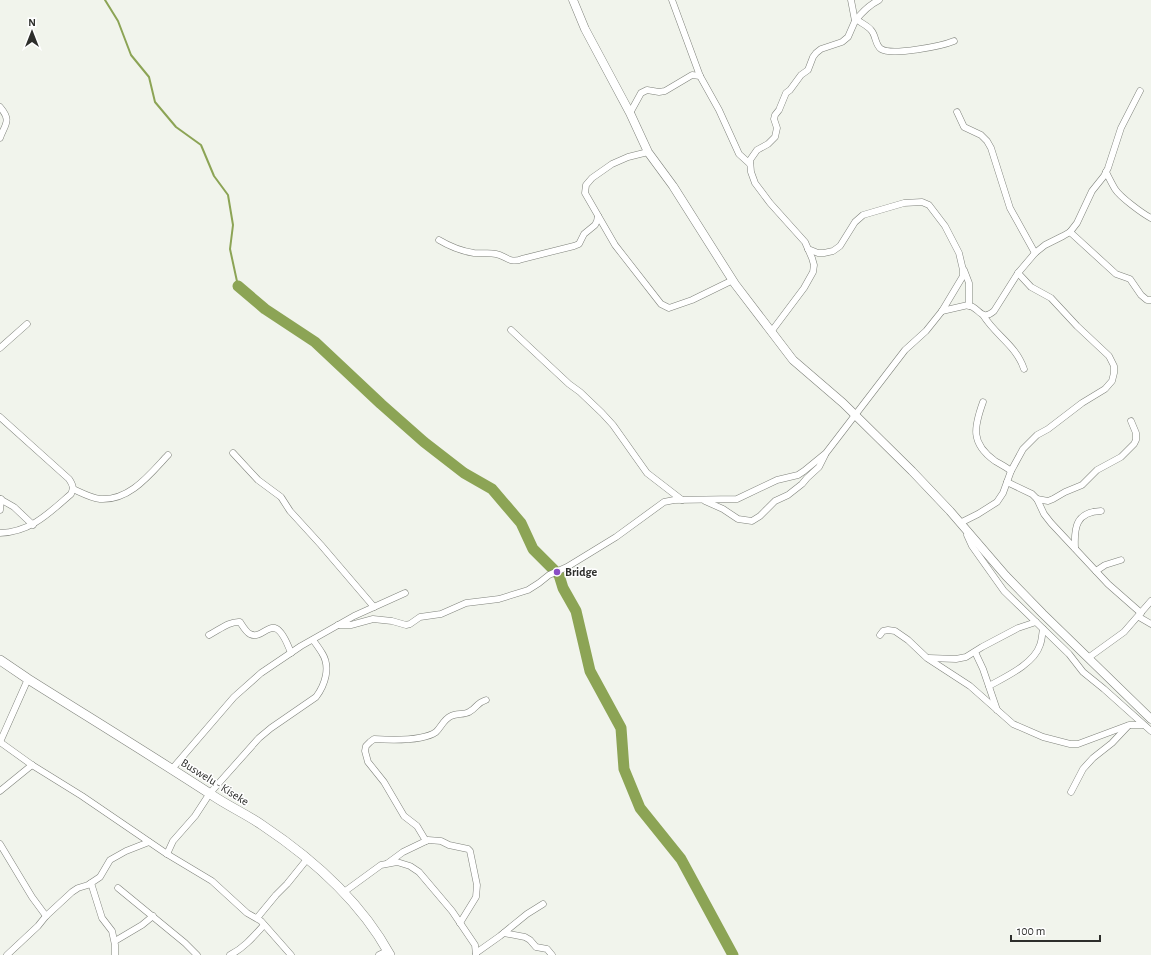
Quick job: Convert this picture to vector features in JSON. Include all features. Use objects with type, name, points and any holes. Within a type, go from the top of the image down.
[{"type":"main road","name":"Buswelu - Kiseke","points":[[0,660],[260,824],[308,858],[344,892],[361,912],[385,954]]},
{"type":"street","points":[[573,0],[585,29],[630,113],[648,152],[673,186],[733,280],[793,360],[814,380],[836,396],[912,471],[968,531],[1006,576],[1151,719]]},
{"type":"street","points":[[672,0],[700,76],[719,110],[739,154],[750,164]]},
{"type":"street","points":[[771,332],[804,288],[813,272],[814,265],[805,242],[761,192],[755,183],[750,164],[752,156],[757,150],[768,144],[777,133],[774,114],[779,110],[786,93],[808,70],[816,53],[821,49],[838,44],[845,40],[854,26],[855,20],[851,0]]},
{"type":"street","points":[[855,20],[868,6],[879,0]]},
{"type":"street","points":[[855,20],[871,29],[878,45],[883,50],[894,52],[912,50],[946,44],[954,41]]},
{"type":"street","points":[[630,113],[641,94],[647,90],[659,92],[665,91],[692,75],[700,76]]},
{"type":"street","points":[[983,315],[989,315],[994,311],[1018,273],[1035,253],[1046,245],[1070,232],[1077,223],[1092,190],[1106,172],[1120,128],[1140,91]]},
{"type":"street","points":[[0,107],[4,112],[7,123],[6,128],[0,138]]},
{"type":"street","points":[[957,112],[964,127],[981,135],[991,148],[1010,208],[1035,253]]},
{"type":"street","points":[[648,152],[628,157],[612,164],[592,178],[586,185],[585,193],[616,245],[664,306],[672,308],[733,280]]},
{"type":"street","points":[[1106,172],[1121,196],[1151,218]]},
{"type":"street","points":[[808,248],[818,253],[833,251],[840,246],[855,222],[863,215],[904,203],[922,202],[929,205],[946,226],[959,253],[963,270],[969,283],[969,306]]},
{"type":"street","points":[[438,240],[459,249],[495,254],[511,261],[517,261],[522,258],[578,244],[584,234],[595,225],[598,216]]},
{"type":"street","points":[[1070,232],[1116,274],[1130,279],[1141,295],[1147,300],[1151,300]]},
{"type":"street","points":[[700,499],[715,505],[738,519],[752,521],[760,516],[775,501],[788,495],[802,484],[819,467],[826,453],[905,350],[926,331],[942,311],[961,281],[963,270]]},
{"type":"street","points":[[960,523],[997,502],[1003,493],[1011,471],[1023,449],[1037,436],[1082,403],[1105,389],[1112,381],[1114,374],[1114,366],[1109,356],[1077,326],[1051,298],[1031,287],[1018,273]]},
{"type":"street","points":[[942,311],[969,306],[983,315],[1021,358],[1024,368]]},
{"type":"street","points":[[0,348],[27,324]]},
{"type":"street","points":[[511,330],[602,413],[613,425],[647,473],[682,500]]},
{"type":"street","points":[[984,402],[975,426],[977,440],[988,455],[1011,471]]},
{"type":"street","points":[[0,417],[73,484],[71,494],[33,525],[6,533],[0,533]]},
{"type":"street","points":[[1037,499],[1048,501],[1053,500],[1065,492],[1082,485],[1097,470],[1121,457],[1136,440],[1136,433],[1132,422]]},
{"type":"street","points":[[233,453],[258,480],[281,497],[290,511],[374,608]]},
{"type":"street","points":[[338,625],[351,625],[373,619],[392,621],[406,625],[420,617],[441,614],[466,603],[499,599],[517,594],[528,590],[549,575],[567,567],[616,537],[664,502],[700,499],[736,499],[777,480],[798,475],[826,453]]},
{"type":"street","points":[[73,489],[100,499],[112,498],[126,493],[140,485],[168,455]]},
{"type":"street","points":[[1007,482],[1032,494],[1037,499],[1047,519],[1096,571],[1151,624]]},
{"type":"street","points":[[0,499],[17,510],[33,525]]},
{"type":"street","points":[[0,499],[0,510]]},
{"type":"street","points":[[1075,548],[1074,530],[1079,520],[1093,511],[1101,511]]},
{"type":"street","points":[[968,531],[967,535],[972,546],[1004,591],[1069,654],[1083,672],[1151,731]]},
{"type":"street","points":[[1096,571],[1105,565],[1121,560]]},
{"type":"street","points":[[172,769],[234,697],[261,673],[338,625],[404,593]]},
{"type":"street","points":[[1088,658],[1124,632],[1151,601]]},
{"type":"street","points":[[209,635],[230,623],[236,622],[240,622],[248,633],[252,635],[258,634],[267,629],[275,628],[280,631],[285,638],[291,653]]},
{"type":"street","points":[[927,658],[956,659],[966,657],[1018,628],[1036,622]]},
{"type":"street","points":[[989,686],[1019,669],[1033,657],[1040,646],[1043,629]]},
{"type":"street","points":[[880,635],[888,630],[895,631],[908,640],[927,658],[970,686],[1013,724],[1044,738],[1070,744],[1078,744],[1130,725],[1143,724]]},
{"type":"street","points":[[167,854],[173,841],[195,816],[210,793],[259,738],[277,723],[316,697],[321,690],[326,674],[325,659],[313,640]]},
{"type":"street","points":[[975,652],[989,686],[997,711]]},
{"type":"street","points":[[28,679],[0,742],[32,765],[82,796],[167,854],[212,881],[247,913],[257,918],[264,924],[291,955]]},
{"type":"street","points":[[426,841],[417,826],[404,816],[384,782],[368,762],[365,751],[366,746],[374,739],[418,738],[430,735],[436,731],[448,718],[470,712],[477,704],[486,700]]},
{"type":"street","points":[[1071,792],[1083,769],[1093,758],[1112,743],[1136,717]]},
{"type":"street","points":[[0,791],[32,765]]},
{"type":"street","points":[[344,892],[375,869],[388,863],[403,852],[426,841],[441,841],[449,845],[468,849],[472,854],[477,885],[476,897],[460,924]]},
{"type":"street","points":[[7,955],[72,892],[100,877],[106,866],[113,858],[149,842]]},
{"type":"street","points":[[0,844],[32,897],[46,916]]},
{"type":"street","points":[[257,918],[308,858]]},
{"type":"street","points":[[388,863],[397,862],[404,864],[419,872],[452,911],[475,945],[476,954],[504,934],[527,914],[543,904]]},
{"type":"street","points":[[91,883],[102,918],[112,931],[115,941],[115,955]]},
{"type":"street","points":[[118,888],[185,943],[197,955]]},
{"type":"street","points":[[115,941],[142,925],[153,916]]},
{"type":"street","points":[[230,955],[254,937],[264,924]]},
{"type":"street","points":[[504,934],[525,937],[536,947],[547,949],[552,955]]},
{"type":"waterway","points":[[105,0],[118,21],[131,55],[149,77],[155,102],[176,127],[201,145],[214,176],[228,195],[233,225],[230,249],[238,286]]},
{"type":"waterway","points":[[238,286],[265,309],[315,342],[424,442],[464,473],[492,489],[521,523],[533,549],[559,575],[563,588],[576,611],[590,671],[621,728],[624,769],[640,808],[681,859],[733,955]]},
{"type":"place","name":"Bridge","points":[[557,572]]}]
